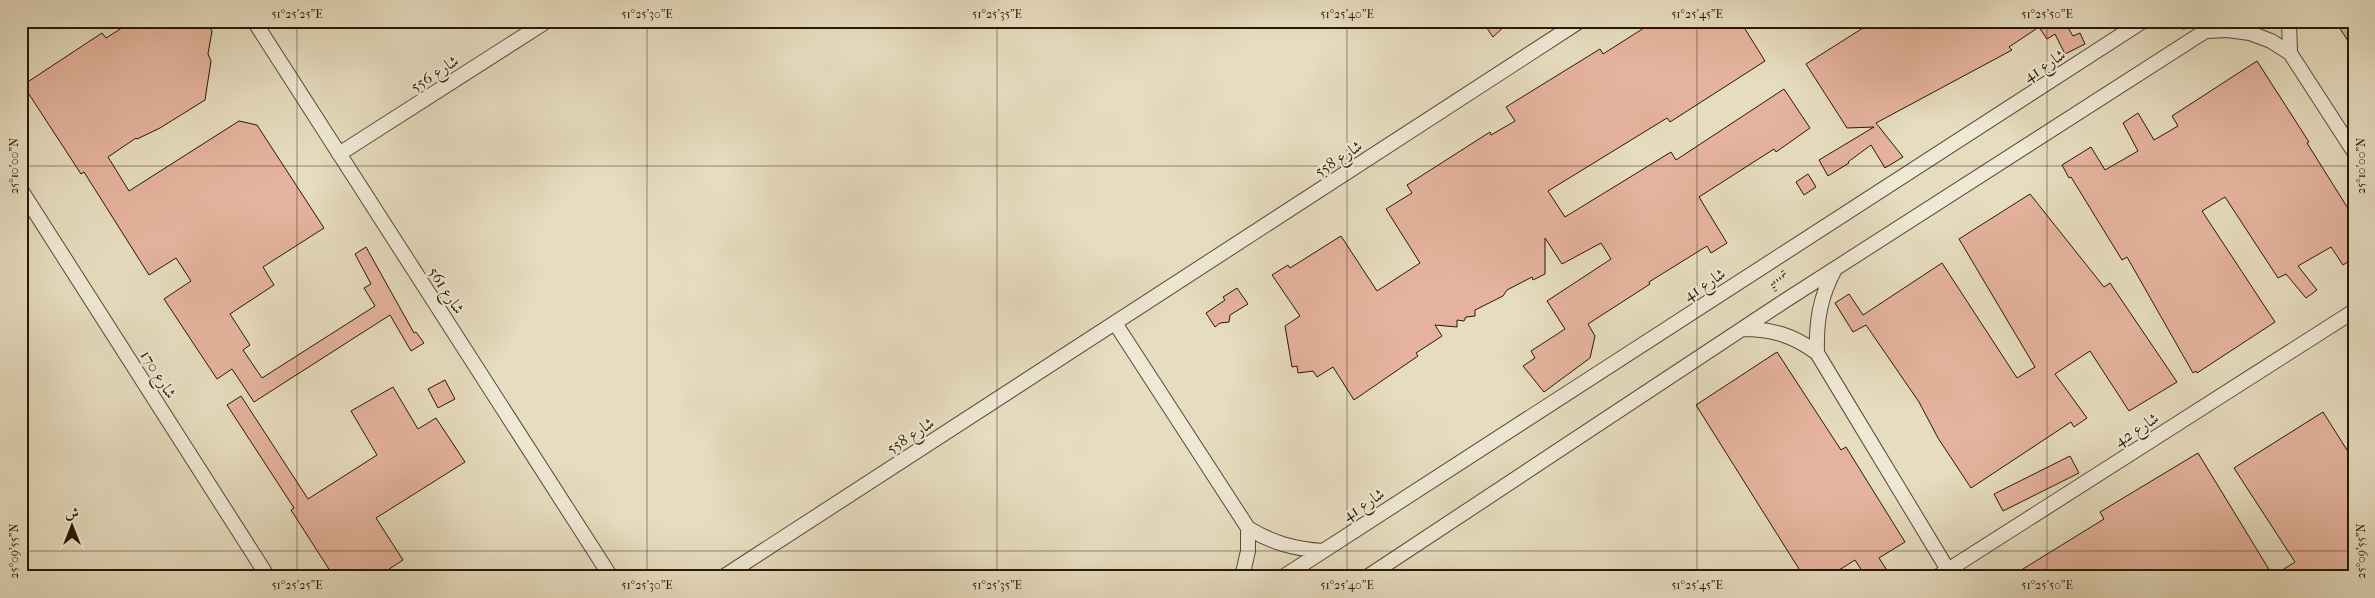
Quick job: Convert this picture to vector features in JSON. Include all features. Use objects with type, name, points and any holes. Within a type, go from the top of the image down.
[{"type":"street","name":"شارع 561","points":[[254,21],[611,577]]},
{"type":"street","name":"شارع 556","points":[[340,154],[547,21]]},
{"type":"street","name":"شارع 41","points":[[1283,577],[2143,21]]},
{"type":"street","points":[[1367,577],[1835,268],[2221,21]]},
{"type":"street","points":[[2289,21],[2290,53]]},
{"type":"street","name":"شارع 558","points":[[723,577],[1115,323],[1572,23]]},
{"type":"street","points":[[2205,32],[2227,30],[2250,33],[2271,41],[2290,53],[2354,152]]},
{"type":"street","name":"شارع 170","points":[[21,190],[268,577]]},
{"type":"street","points":[[1817,353],[1816,330],[1819,309],[1825,288],[1835,268]]},
{"type":"street","name":"شارع 42","points":[[1942,573],[2354,311]]},
{"type":"street","points":[[1115,323],[1248,528],[1284,546],[1323,551]]},
{"type":"street","points":[[1742,329],[1762,329],[1782,333],[1801,341],[1817,353],[1942,573]]},
{"type":"street","points":[[1242,577],[1248,550],[1248,528]]},
{"type":"path","points":[[1774,260],[1785,275],[1772,284],[1783,302]]},
{"type":"building","points":[[133,21],[206,21],[212,31],[208,54],[211,61],[205,100],[160,128],[136,138],[108,157],[129,191],[239,121],[257,125],[324,228],[263,267],[274,285],[230,314],[250,345],[243,350],[262,378],[375,306],[364,288],[371,284],[355,254],[366,247],[414,333],[416,332],[424,343],[411,351],[390,315],[254,402],[232,369],[217,379],[164,299],[191,281],[176,258],[149,275],[84,172],[81,174],[23,85],[102,33],[106,38]]},
{"type":"building","points":[[1482,21],[1510,21],[1493,37]]},
{"type":"building","points":[[1655,21],[1740,21],[1765,61],[1670,122],[1667,118],[1548,191],[1565,217],[1671,152],[1676,160],[1784,89],[1810,128],[1776,152],[1774,149],[1699,197],[1727,243],[1711,253],[1707,246],[1649,282],[1650,284],[1588,324],[1595,336],[1590,358],[1544,392],[1523,366],[1535,358],[1531,351],[1565,329],[1547,301],[1611,259],[1601,243],[1562,264],[1545,238],[1545,274],[1533,280],[1532,277],[1507,290],[1503,296],[1475,310],[1475,316],[1466,317],[1464,321],[1457,320],[1457,327],[1435,325],[1442,336],[1416,353],[1418,356],[1354,400],[1333,367],[1317,377],[1313,371],[1298,373],[1297,366],[1292,367],[1285,326],[1300,316],[1272,275],[1288,265],[1290,268],[1341,236],[1377,291],[1420,263],[1386,209],[1412,193],[1407,185],[1490,132],[1491,135],[1515,121],[1506,107],[1600,49],[1603,54]]},
{"type":"building","points":[[1874,21],[2074,21],[2067,26],[2073,36],[2080,33],[2085,44],[2065,54],[2055,34],[2047,39],[2039,27],[2009,47],[2012,50],[1876,123],[1903,157],[1885,168],[1871,145],[1849,163],[1828,176],[1819,160],[1874,127],[1847,128],[1806,64]]},
{"type":"building","points":[[2335,21],[2354,21],[2354,50]]},
{"type":"building","points":[[2257,61],[2309,142],[2307,143],[2354,218],[2354,258],[2343,265],[2331,247],[2298,266],[2317,290],[2306,298],[2286,274],[2278,278],[2225,197],[2202,211],[2275,322],[2197,373],[2196,371],[2193,373],[2127,257],[2122,260],[2062,165],[2091,147],[2105,170],[2138,151],[2123,123],[2138,113],[2154,140],[2178,126],[2172,116]]},
{"type":"building","points":[[1808,174],[1816,187],[1804,195],[1796,182]]},
{"type":"building","points":[[2030,194],[2104,287],[2110,283],[2177,382],[2129,411],[2090,351],[2055,374],[2087,418],[2074,427],[2071,422],[1971,488],[1938,438],[1919,402],[1866,325],[1853,332],[1835,303],[1849,294],[1863,315],[1942,263],[2017,378],[2035,367],[1959,239]]},
{"type":"building","points":[[1237,288],[1248,304],[1230,315],[1229,322],[1220,323],[1215,327],[1206,313],[1225,300],[1223,297]]},
{"type":"building","points":[[1777,352],[1841,450],[1846,447],[1905,542],[1879,558],[1888,572],[1880,577],[1866,577],[1855,560],[1828,577],[1804,577],[1696,405]]},
{"type":"building","points":[[445,380],[455,399],[438,408],[428,389]]},
{"type":"building","points":[[393,387],[418,429],[436,418],[465,462],[376,518],[403,560],[377,577],[334,577],[291,510],[294,508],[227,405],[241,396],[308,499],[377,455],[351,411]]},
{"type":"building","points":[[2323,412],[2354,461],[2354,577],[2010,577],[2104,519],[2100,512],[2198,453],[2273,576],[2295,562],[2234,468]]},
{"type":"building","points":[[2070,456],[2079,473],[2003,511],[1994,494]]}]
